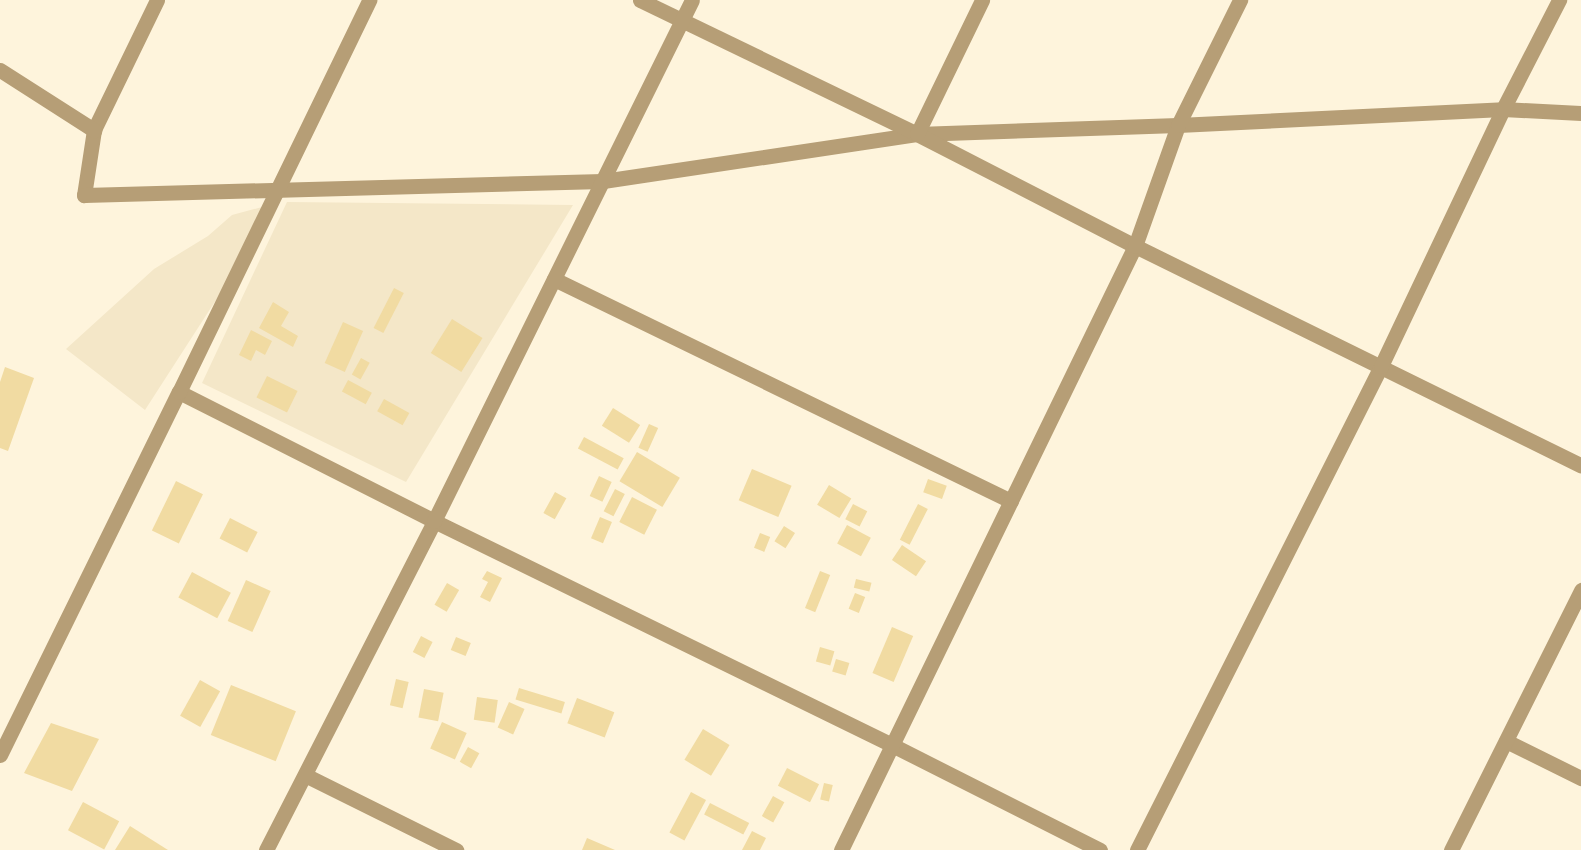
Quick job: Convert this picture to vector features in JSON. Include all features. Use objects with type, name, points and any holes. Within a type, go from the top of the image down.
[{"type":"street","points":[[157,0],[94,130],[84,195],[603,181],[917,134],[1178,125],[1503,109],[1581,113]]},
{"type":"street","points":[[0,755],[180,392],[369,0]]},
{"type":"street","points":[[640,0],[917,134],[1135,246],[1581,465]]},
{"type":"street","points":[[266,850],[434,521],[692,0]]},
{"type":"street","points":[[917,134],[982,0]]},
{"type":"street","points":[[841,850],[1135,246],[1178,125],[1240,0]]},
{"type":"street","points":[[1137,850],[1381,366],[1503,109],[1559,0]]},
{"type":"street","points":[[0,70],[94,130]]},
{"type":"street","points":[[554,280],[1011,501]]},
{"type":"street","points":[[180,392],[434,521],[892,745],[1100,850]]},
{"type":"street","points":[[1451,850],[1581,590]]},
{"type":"street","points":[[1506,741],[1581,778]]},
{"type":"street","points":[[305,775],[456,850]]},
{"type":"shaded area","points":[[287,202],[573,205],[406,482],[202,383]]},
{"type":"shaded area","points":[[262,207],[225,286],[145,410],[66,349],[154,269],[208,236],[232,215]]},
{"type":"building","points":[[394,288],[404,293],[383,333],[374,328]]},
{"type":"building","points":[[273,302],[289,312],[281,326],[298,336],[293,347],[259,328]]},
{"type":"building","points":[[452,319],[483,338],[461,372],[431,353]]},
{"type":"building","points":[[343,322],[363,331],[345,372],[325,363]]},
{"type":"building","points":[[251,330],[272,341],[265,355],[256,350],[251,361],[239,355]]},
{"type":"building","points":[[361,358],[370,363],[361,379],[352,375]]},
{"type":"building","points":[[5,367],[34,378],[8,451],[0,448],[0,382]]},
{"type":"building","points":[[267,376],[298,391],[287,412],[256,398]]},
{"type":"building","points":[[348,380],[372,393],[366,404],[342,391]]},
{"type":"building","points":[[384,399],[409,413],[403,425],[377,411]]},
{"type":"building","points":[[613,408],[640,425],[629,443],[602,426]]},
{"type":"building","points":[[649,424],[658,428],[648,452],[638,448]]},
{"type":"building","points":[[584,437],[624,458],[618,470],[578,448]]},
{"type":"building","points":[[637,452],[680,478],[662,507],[619,481]]},
{"type":"building","points":[[752,469],[792,486],[778,517],[739,500]]},
{"type":"building","points":[[599,476],[612,482],[602,502],[590,496]]},
{"type":"building","points":[[928,479],[947,486],[942,499],[923,492]]},
{"type":"building","points":[[176,481],[203,494],[179,544],[152,530]]},
{"type":"building","points":[[829,485],[851,498],[839,518],[817,505]]},
{"type":"building","points":[[615,489],[625,494],[613,516],[604,511]]},
{"type":"building","points":[[555,492],[566,498],[555,519],[543,513]]},
{"type":"building","points":[[632,497],[657,510],[644,535],[619,522]]},
{"type":"building","points":[[853,504],[867,511],[860,526],[845,519]]},
{"type":"building","points":[[918,504],[928,509],[910,545],[900,540]]},
{"type":"building","points":[[600,517],[612,522],[603,543],[591,538]]},
{"type":"building","points":[[230,518],[258,532],[247,553],[220,538]]},
{"type":"building","points":[[847,525],[871,538],[861,556],[837,544]]},
{"type":"building","points":[[784,526],[795,533],[785,548],[774,541]]},
{"type":"building","points":[[760,533],[770,537],[764,552],[754,548]]},
{"type":"building","points":[[902,545],[926,561],[916,576],[892,560]]},
{"type":"building","points":[[487,571],[502,578],[490,602],[480,597],[488,582],[482,579]]},
{"type":"building","points":[[820,571],[830,575],[815,612],[805,608]]},
{"type":"building","points":[[192,572],[231,593],[217,618],[178,598]]},
{"type":"building","points":[[856,579],[872,583],[869,592],[854,588]]},
{"type":"building","points":[[246,580],[271,591],[252,632],[228,621]]},
{"type":"building","points":[[447,583],[459,590],[447,612],[434,605]]},
{"type":"building","points":[[855,593],[865,597],[859,613],[849,609]]},
{"type":"building","points":[[892,627],[913,636],[894,682],[872,673]]},
{"type":"building","points":[[421,636],[433,642],[424,658],[413,652]]},
{"type":"building","points":[[456,637],[471,643],[466,656],[451,650]]},
{"type":"building","points":[[820,647],[834,651],[830,666],[816,661]]},
{"type":"building","points":[[836,659],[849,663],[846,676],[832,671]]},
{"type":"building","points":[[396,679],[409,682],[403,708],[390,705]]},
{"type":"building","points":[[200,680],[220,691],[200,727],[180,716]]},
{"type":"building","points":[[231,685],[296,711],[276,761],[211,735]]},
{"type":"building","points":[[519,688],[565,702],[561,714],[515,699]]},
{"type":"building","points":[[424,689],[444,693],[438,721],[418,717]]},
{"type":"building","points":[[477,697],[498,700],[495,723],[474,720]]},
{"type":"building","points":[[577,698],[614,712],[605,738],[567,723]]},
{"type":"building","points":[[509,702],[525,709],[513,734],[498,728]]},
{"type":"building","points":[[442,722],[467,733],[455,759],[430,748]]},
{"type":"building","points":[[51,723],[99,739],[72,791],[24,773]]},
{"type":"building","points":[[703,729],[730,745],[711,776],[684,760]]},
{"type":"building","points":[[468,747],[479,753],[471,768],[460,762]]},
{"type":"building","points":[[787,768],[819,784],[810,802],[778,786]]},
{"type":"building","points":[[824,783],[833,785],[829,802],[820,800]]},
{"type":"building","points":[[691,792],[706,800],[684,841],[669,833]]},
{"type":"building","points":[[773,796],[784,802],[773,822],[762,816]]},
{"type":"building","points":[[83,802],[119,821],[104,850],[68,830]]},
{"type":"building","points":[[710,803],[749,823],[743,835],[704,815]]},
{"type":"building","points":[[130,826],[168,850],[115,850]]},
{"type":"building","points":[[752,831],[766,838],[760,850],[742,850]]},
{"type":"building","points":[[587,838],[615,850],[582,850]]}]
